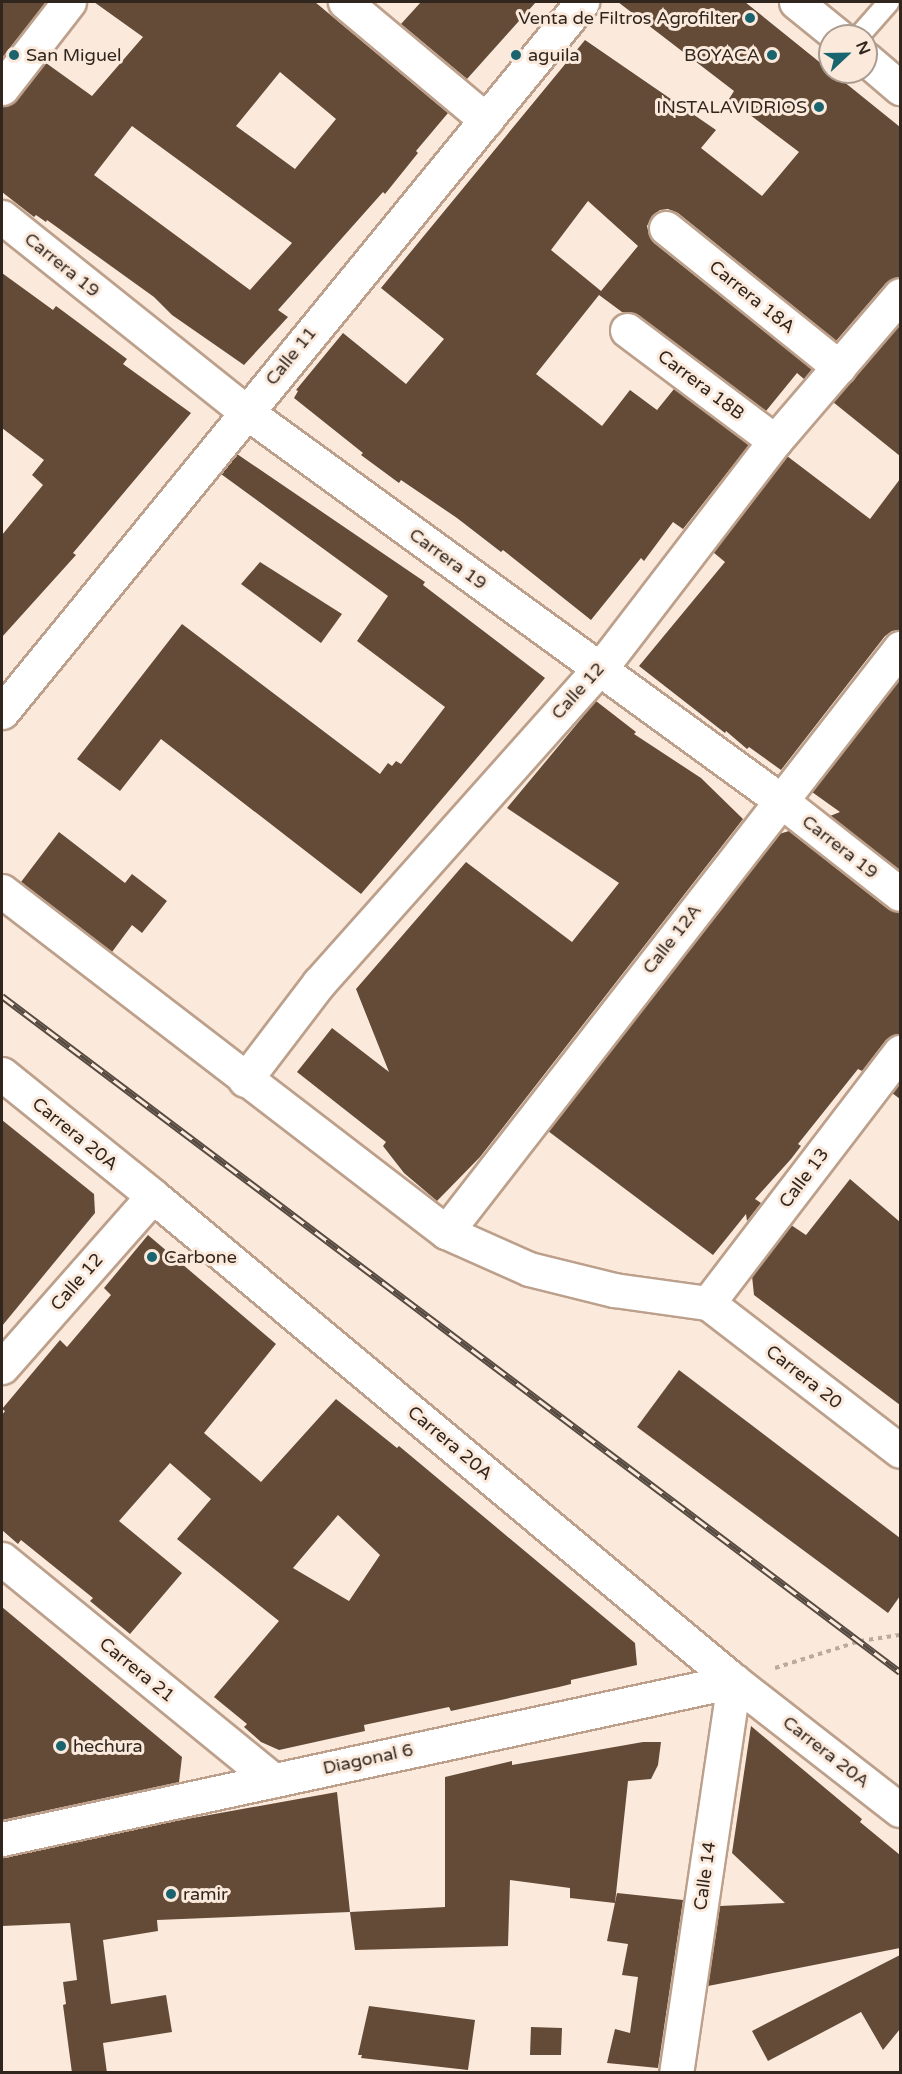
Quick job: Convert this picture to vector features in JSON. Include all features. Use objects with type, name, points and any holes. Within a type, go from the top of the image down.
[{"type":"street","points":[[2,88],[69,2]]},
{"type":"street","points":[[345,2],[486,120]]},
{"type":"street","name":"Calle 11","points":[[2,712],[245,411],[582,2]]},
{"type":"street","points":[[796,2],[823,24]]},
{"type":"street","points":[[878,69],[900,88]]},
{"type":"street","name":"Carrera 19","points":[[2,219],[245,411],[780,800],[900,894]]},
{"type":"street","name":"Carrera 18A","points":[[666,228],[839,367]]},
{"type":"street","name":"Calle 12","points":[[245,1080],[319,983],[599,668],[775,441],[900,295]]},
{"type":"street","name":"Carrera 18B","points":[[627,330],[775,441]]},
{"type":"street","name":"Calle 12A","points":[[446,1232],[900,648]]},
{"type":"street","points":[[2,891],[245,1080],[446,1232],[529,1269],[614,1290],[708,1303]]},
{"type":"street","name":"Calle 13","points":[[708,1303],[900,1052]]},
{"type":"street","name":"Carrera 20A","points":[[2,1074],[153,1196],[734,1681],[900,1810]]},
{"type":"street","name":"Calle 12","points":[[2,1367],[153,1196]]},
{"type":"street","name":"Carrera 20","points":[[708,1303],[900,1451]]},
{"type":"street","name":"Carrera 21","points":[[2,1559],[273,1780]]},
{"type":"street","name":"Diagonal 6","points":[[2,1839],[734,1681]]},
{"type":"street","name":"Calle 14","points":[[676,2073],[734,1681]]},
{"type":"lane","points":[[870,24],[889,2]]},
{"type":"path","points":[[734,1681],[860,1641],[900,1635]]},
{"type":"building","points":[[2,2],[46,2],[2,58]]},
{"type":"building","points":[[94,2],[315,2],[448,113],[416,151],[418,153],[385,194],[383,192],[278,310],[288,317],[244,365],[172,315],[154,297],[47,220],[46,222],[36,215],[34,217],[2,192],[2,106],[16,100],[46,63],[92,96],[143,37]],"holes":[[[280,72],[336,119],[295,169],[236,126]],[[132,126],[292,243],[250,290],[94,175]]]},
{"type":"building","points":[[421,2],[536,2],[467,79],[401,24]]},
{"type":"building","points":[[618,2],[745,2],[818,61],[818,84],[847,84],[900,127],[900,277],[886,283],[836,341],[678,213],[668,209],[660,210],[652,216],[647,226],[654,243],[812,369],[804,379],[797,373],[766,411],[638,315],[622,312],[599,295],[536,374],[602,426],[630,390],[657,410],[674,389],[749,445],[683,529],[673,522],[644,561],[641,558],[591,620],[503,550],[501,552],[457,518],[401,480],[399,483],[361,455],[363,453],[294,398],[298,391],[296,390],[343,333],[406,384],[444,339],[381,288],[585,40],[716,130],[701,148],[762,196],[799,152],[729,99],[734,91]],"holes":[[[588,201],[638,246],[601,291],[551,250]]]},
{"type":"building","points":[[2,273],[53,310],[56,306],[79,323],[127,359],[123,364],[191,413],[73,553],[76,555],[2,637],[2,535],[43,485],[32,475],[44,460],[2,428]]},
{"type":"building","points":[[900,323],[900,456],[833,402]]},
{"type":"building","points":[[237,454],[425,582],[423,585],[545,678],[361,894],[161,739],[120,791],[77,759],[182,624],[380,774],[388,763],[392,766],[396,761],[401,764],[445,707],[357,641],[388,596],[221,474]]},
{"type":"building","points":[[787,456],[870,519],[900,479],[900,630],[892,631],[885,636],[781,770],[749,747],[747,749],[726,731],[725,733],[639,666],[725,562],[713,552]]},
{"type":"building","points":[[260,562],[342,614],[321,643],[241,584]]},
{"type":"building","points":[[900,678],[900,871],[830,816],[840,812],[812,792]]},
{"type":"building","points":[[596,701],[636,732],[634,734],[701,778],[743,819],[480,1157],[437,1201],[404,1173],[383,1146],[386,1142],[297,1072],[332,1028],[389,1072],[356,989],[466,862],[572,942],[619,883],[507,808]]},
{"type":"building","points":[[789,831],[888,909],[900,912],[900,1034],[886,1040],[862,1071],[858,1069],[798,1144],[801,1146],[791,1159],[755,1199],[761,1203],[747,1221],[746,1214],[713,1255],[548,1131],[779,834]]},
{"type":"building","points":[[59,832],[125,883],[132,874],[167,901],[142,933],[132,925],[112,952],[21,882]]},
{"type":"building","points":[[900,1082],[900,1099],[892,1093]]},
{"type":"building","points":[[2,1120],[94,1194],[95,1213],[2,1326]]},
{"type":"building","points":[[850,1179],[900,1222],[900,1405],[754,1295],[752,1276],[791,1225],[806,1235]]},
{"type":"building","points":[[148,1235],[276,1344],[204,1433],[261,1482],[336,1399],[397,1448],[399,1446],[635,1643],[637,1665],[571,1680],[571,1684],[559,1687],[451,1711],[449,1707],[364,1725],[365,1731],[279,1750],[261,1742],[244,1727],[247,1724],[214,1697],[279,1621],[177,1539],[211,1499],[170,1463],[119,1521],[182,1573],[130,1634],[90,1601],[93,1598],[21,1540],[18,1544],[2,1530],[2,1415],[5,1411],[2,1409],[60,1340],[67,1347],[111,1295],[104,1288]],"holes":[[[338,1515],[380,1555],[349,1601],[293,1568]]]},
{"type":"building","points":[[679,1370],[900,1538],[900,1596],[888,1613],[637,1427]]},
{"type":"building","points":[[2,1607],[182,1757],[179,1782],[2,1820]]},
{"type":"building","points":[[751,1726],[862,1819],[860,1822],[900,1855],[900,1948],[708,1986],[720,1906],[785,1903],[732,1853]]},
{"type":"building","points":[[643,1742],[661,1742],[658,1765],[651,1779],[628,1781],[615,1903],[570,1898],[570,1888],[510,1880],[508,1946],[355,1950],[350,1912],[445,1907],[445,1777],[512,1761],[512,1765]]},
{"type":"building","points":[[337,1792],[350,1912],[157,1920],[158,1931],[103,1940],[111,2004],[166,1995],[172,2032],[103,2043],[107,2073],[72,2073],[63,2005],[66,2004],[63,1982],[77,1980],[70,1923],[2,1926],[2,1857],[176,1821]]},
{"type":"building","points":[[617,1893],[683,1900],[658,2068],[607,2063],[615,2029],[630,2033],[638,1977],[622,1975],[628,1944],[607,1941]]},
{"type":"building","points":[[900,1955],[900,2029],[883,2050],[861,2012],[768,2061],[752,2031]]},
{"type":"building","points":[[369,2006],[475,2020],[468,2070],[361,2058],[362,2055],[358,2055]]},
{"type":"building","points":[[531,2027],[562,2028],[561,2055],[530,2055]]},
{"type":"railway","points":[[2,996],[900,1672]]},
{"type":"place","name":"Venta de Filtros Agrofilter","points":[[750,18]]},
{"type":"place","name":"San Miguel","points":[[14,55]]},
{"type":"place","name":"aguila","points":[[516,55]]},
{"type":"place","name":"BOYACA","points":[[772,55]]},
{"type":"place","name":"INSTALAVIDRIOS","points":[[819,107]]},
{"type":"place","name":"Carbone","points":[[152,1257]]},
{"type":"place","name":"hechura","points":[[61,1746]]},
{"type":"place","name":"ramir","points":[[171,1894]]}]
